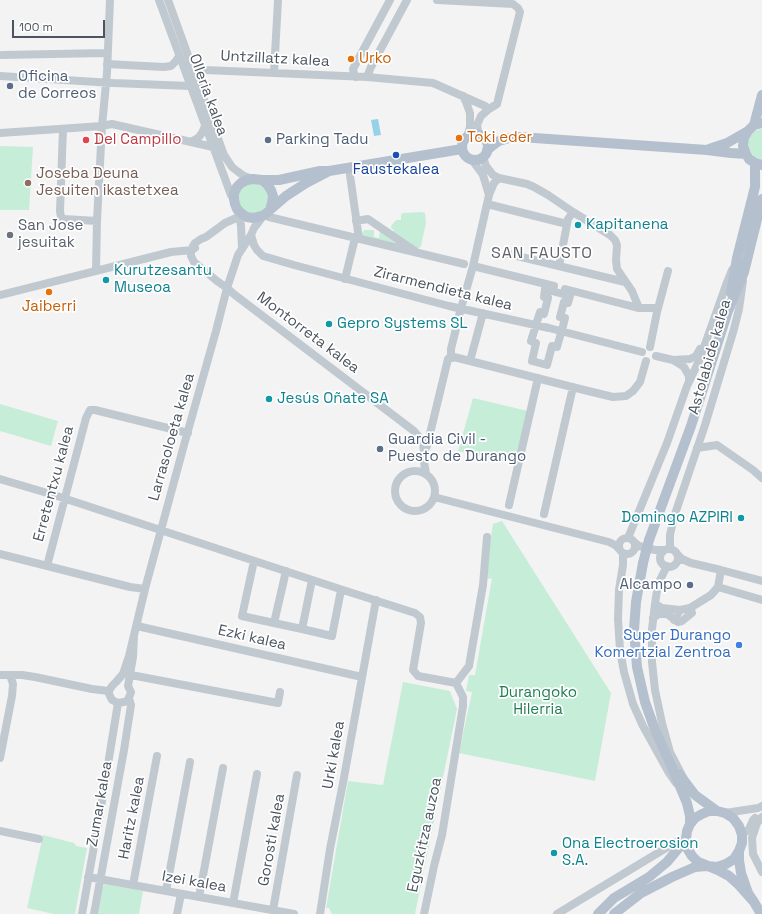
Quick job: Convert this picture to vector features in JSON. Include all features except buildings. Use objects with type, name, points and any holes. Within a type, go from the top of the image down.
[{"type":"main road","points":[[728,311],[737,258],[755,187],[758,164],[749,159],[746,154],[743,146],[744,138],[755,126],[762,95]]},
{"type":"main road","points":[[707,150],[727,143],[755,126]]},
{"type":"main road","points":[[499,141],[472,135],[464,140],[462,148],[465,156],[472,160],[476,160],[499,141],[520,137],[746,154]]},
{"type":"main road","points":[[482,137],[488,146],[485,154]]},
{"type":"main road","points":[[329,171],[286,196],[267,214],[253,218],[238,209],[234,193],[237,187],[246,180],[279,180],[320,171],[349,168],[462,148]]},
{"type":"main road","points":[[257,180],[267,184],[273,196],[272,203],[267,214]]},
{"type":"main road","points":[[690,824],[683,786],[671,765],[655,730],[645,702],[637,667],[634,630],[636,602],[649,540],[691,426],[728,311],[744,272],[762,198]]},
{"type":"main road","points":[[614,914],[641,893],[672,877],[695,867],[717,867],[726,864],[734,859],[739,851],[742,843],[742,835],[739,826],[733,818],[721,812],[683,786]]},
{"type":"main road","points":[[721,812],[709,811],[695,818],[687,831],[687,848],[698,862],[729,876],[754,902]]},
{"type":"main road","points":[[598,914],[614,898],[649,877],[667,862],[686,839]]},
{"type":"main road","points":[[739,851],[741,873],[748,893],[761,914]]},
{"type":"street","points":[[96,270],[101,139],[98,127],[102,114],[106,83],[110,0]]},
{"type":"street","name":"Olleria kalea","points":[[159,0],[231,195],[238,209],[241,225],[242,248]]},
{"type":"street","name":"Olleria kalea","points":[[168,0],[224,155],[232,167],[237,171],[244,176],[257,180]]},
{"type":"street","points":[[274,73],[278,0]]},
{"type":"street","points":[[356,77],[353,69],[390,0]]},
{"type":"street","points":[[367,77],[407,0]]},
{"type":"street","points":[[437,0],[513,4],[520,12],[497,104],[481,116],[477,125],[478,131],[482,137]]},
{"type":"street","points":[[1,56],[107,53]]},
{"type":"street","points":[[107,64],[164,67],[171,66],[179,56]]},
{"type":"street","name":"Untzillatz kalea","points":[[193,67],[205,70],[367,77],[434,83],[489,109]]},
{"type":"street","points":[[0,76],[106,83],[190,86]]},
{"type":"street","points":[[463,96],[470,113],[468,137]]},
{"type":"street","points":[[102,114],[112,124]]},
{"type":"street","points":[[0,132],[98,127],[112,124],[213,147],[224,155]]},
{"type":"street","points":[[191,142],[198,138],[205,126]]},
{"type":"street","points":[[63,129],[61,217],[64,219],[97,221]]},
{"type":"street","points":[[485,154],[486,166],[493,175],[534,187],[610,235],[615,240],[617,245],[617,269],[632,291],[639,308]]},
{"type":"street","points":[[472,160],[483,175],[489,194]]},
{"type":"street","points":[[345,279],[357,238],[349,168]]},
{"type":"street","points":[[453,357],[451,349],[473,266],[489,194],[494,182],[499,178]]},
{"type":"street","points":[[487,204],[567,224]]},
{"type":"street","points":[[225,223],[238,209]]},
{"type":"street","points":[[0,295],[171,252],[176,251],[191,253],[206,237],[225,223],[238,209]]},
{"type":"street","points":[[559,266],[568,219],[573,212]]},
{"type":"street","points":[[242,248],[254,228],[267,214],[464,264]]},
{"type":"street","points":[[356,221],[368,219],[418,253]]},
{"type":"street","name":"Zirarmendieta kalea","points":[[251,235],[254,245],[263,256],[449,306],[536,325],[642,352]]},
{"type":"street","name":"Larrasoloeta kalea","points":[[134,635],[145,589],[227,288],[238,255],[242,248]]},
{"type":"street","name":"Montorreta kalea","points":[[191,253],[194,262],[217,281],[409,426],[420,438],[422,443],[426,474]]},
{"type":"street","points":[[509,254],[626,282]]},
{"type":"street","points":[[683,786],[669,773],[643,726],[633,704],[624,672],[620,650],[618,619],[619,590],[624,552],[619,544],[628,540],[640,511],[737,258]]},
{"type":"street","points":[[473,266],[639,308],[658,308]]},
{"type":"street","points":[[650,347],[658,308],[668,271]]},
{"type":"street","name":"Astolabide kalea","points":[[670,551],[671,529],[734,329],[739,309],[744,272]]},
{"type":"street","points":[[545,290],[570,296],[568,303],[564,302],[560,317],[565,318],[561,331],[557,347],[552,346],[547,365],[532,361],[536,343],[532,341],[536,325],[540,312],[544,314],[548,298],[544,297],[545,290]]},
{"type":"street","points":[[470,361],[483,313]]},
{"type":"street","name":"Astolabide kalea","points":[[672,360],[690,359],[696,356],[712,323]]},
{"type":"street","points":[[650,347],[655,350],[656,356],[653,361],[646,361],[642,356],[642,352],[645,348],[650,347]]},
{"type":"street","name":"Astolabide kalea","points":[[656,356],[672,360],[684,367],[689,376],[689,381]]},
{"type":"street","points":[[415,471],[427,446],[446,365],[448,359],[450,358],[453,357],[613,396],[626,396],[633,392],[640,382],[646,361]]},
{"type":"street","points":[[509,504],[538,378]]},
{"type":"street","points":[[544,514],[573,387]]},
{"type":"street","name":"Erretentxu kalea","points":[[47,566],[86,418],[90,410],[96,410],[188,433]]},
{"type":"street","points":[[697,448],[716,445],[753,470],[762,478]]},
{"type":"street","points":[[415,471],[426,474],[431,478],[434,484],[434,497],[427,508],[415,512],[408,511],[398,503],[395,498],[395,485],[403,474],[415,471]]},
{"type":"street","points":[[0,479],[65,498],[341,590],[416,613],[420,617],[421,623],[413,670],[418,676],[456,683],[470,666],[483,585],[487,537]]},
{"type":"street","points":[[434,497],[612,542],[624,552],[639,552],[651,555],[660,560],[663,564],[670,566],[691,563]]},
{"type":"street","points":[[600,539],[610,541],[628,540],[634,543],[634,549],[624,552]]},
{"type":"street","points":[[628,540],[639,546],[656,550],[670,551],[691,563],[722,570],[762,582]]},
{"type":"street","points":[[660,560],[660,555],[670,551]]},
{"type":"street","points":[[670,551],[678,560],[664,572],[658,584],[654,604],[652,662],[655,690],[662,723],[670,752],[683,786]]},
{"type":"street","points":[[0,554],[130,587],[145,589]]},
{"type":"street","points":[[254,561],[242,616],[332,636],[341,590]]},
{"type":"street","points":[[654,604],[662,608],[680,610],[690,608],[711,595],[718,587],[722,570]]},
{"type":"street","points":[[274,623],[286,571]]},
{"type":"street","points":[[302,629],[312,580]]},
{"type":"street","points":[[718,587],[762,600]]},
{"type":"street","name":"Urki kalea","points":[[320,914],[330,850],[376,600]]},
{"type":"street","points":[[653,618],[659,614],[667,614],[678,622],[682,621],[692,613],[690,608]]},
{"type":"street","points":[[674,620],[680,610]]},
{"type":"street","name":"Ezki kalea","points":[[137,626],[362,676]]},
{"type":"street","points":[[128,686],[131,675],[134,635]]},
{"type":"street","points":[[116,682],[123,682],[128,686],[131,692],[129,698],[124,702],[115,702],[110,697],[109,690],[112,686],[123,674],[134,635]]},
{"type":"street","points":[[0,675],[35,677],[92,689],[109,690]]},
{"type":"street","points":[[0,758],[2,741],[12,696],[13,684],[10,675]]},
{"type":"street","points":[[131,675],[278,703],[280,692]]},
{"type":"street","name":"Eguzkitza auzoa","points":[[424,914],[442,835],[463,706],[463,697],[456,683]]},
{"type":"street","name":"Zumar kalea","points":[[94,914],[124,750],[131,704],[129,698]]},
{"type":"street","points":[[82,914],[118,703]]},
{"type":"street","name":"Haritz kalea","points":[[133,885],[158,756]]},
{"type":"street","points":[[166,891],[190,762]]},
{"type":"street","points":[[199,896],[223,768]]},
{"type":"street","points":[[233,903],[256,774]]},
{"type":"street","name":"Gorosti kalea","points":[[273,910],[298,775]]},
{"type":"street","points":[[721,812],[758,808],[762,806]]},
{"type":"street","points":[[742,835],[749,829],[753,820],[762,811]]},
{"type":"street","points":[[762,817],[757,823],[752,838],[753,854],[762,872]]},
{"type":"street","points":[[0,831],[39,839]]},
{"type":"street","points":[[557,914],[676,842],[686,839]]},
{"type":"street","name":"Izei kalea","points":[[88,877],[294,914]]},
{"type":"street","points":[[177,914],[181,894]]},
{"type":"green space","points":[[762,129],[762,160],[756,158],[752,154],[748,143],[753,133]]},
{"type":"green space","points":[[0,146],[33,147],[29,210],[0,210]]},
{"type":"green space","points":[[253,183],[263,188],[268,198],[263,208],[253,213],[243,208],[238,198],[243,188]]},
{"type":"green space","points":[[403,213],[425,213],[426,223],[421,246],[418,249],[393,232],[394,230],[391,226],[396,220],[401,220],[401,215]]},
{"type":"green space","points":[[364,230],[374,230],[374,237],[379,238],[380,230],[402,246],[360,237]]},
{"type":"green space","points":[[473,398],[528,411],[514,463],[458,451]]},
{"type":"green space","points":[[0,404],[58,421],[51,446],[0,431]]},
{"type":"green space","name":"Durangoko Hilerria","points":[[502,521],[611,693],[595,781],[459,753],[472,692],[466,691],[469,675],[475,675],[492,578],[488,579],[485,575],[493,524]]},
{"type":"green space","points":[[403,682],[450,691],[457,709],[415,914],[332,914],[329,908],[326,908],[348,781],[383,785]]},
{"type":"green space","points":[[43,835],[87,848],[75,914],[54,914],[27,908]]},
{"type":"green space","points":[[105,884],[143,891],[139,914],[98,914],[103,887]]},
{"type":"water","points":[[378,119],[381,135],[374,136],[371,120]]},
{"type":"place","name":"Urko","points":[[351,59]]},
{"type":"place","name":"Oficina de Correos","points":[[10,86]]},
{"type":"place","name":"Toki eder","points":[[459,138]]},
{"type":"place","name":"Del Campillo","points":[[86,140]]},
{"type":"place","name":"Parking Tadu","points":[[268,140]]},
{"type":"place","name":"Faustekalea","points":[[396,155]]},
{"type":"place","name":"Joseba Deuna Jesuiten ikastetxea","points":[[28,183]]},
{"type":"place","name":"Kapitanena","points":[[578,225]]},
{"type":"place","name":"San Jose jesuitak","points":[[10,235]]},
{"type":"place","name":"Kurutzesantu Museoa","points":[[106,280]]},
{"type":"place","name":"Jaiberri","points":[[49,292]]},
{"type":"place","name":"Gepro Systems SL","points":[[329,324]]},
{"type":"place","name":"Jesús Oñate SA","points":[[269,399]]},
{"type":"place","name":"Guardia Civil - Puesto de Durango","points":[[380,449]]},
{"type":"place","name":"Domingo AZPIRI","points":[[741,518]]},
{"type":"place","name":"Alcampo","points":[[690,585]]},
{"type":"place","name":"Super Durango Komertzial Zentroa","points":[[739,645]]},
{"type":"place","name":"Ona Electroerosion S.A.","points":[[554,853]]},
{"type":"district","name":"SAN FAUSTO","points":[[542,254]]}]
